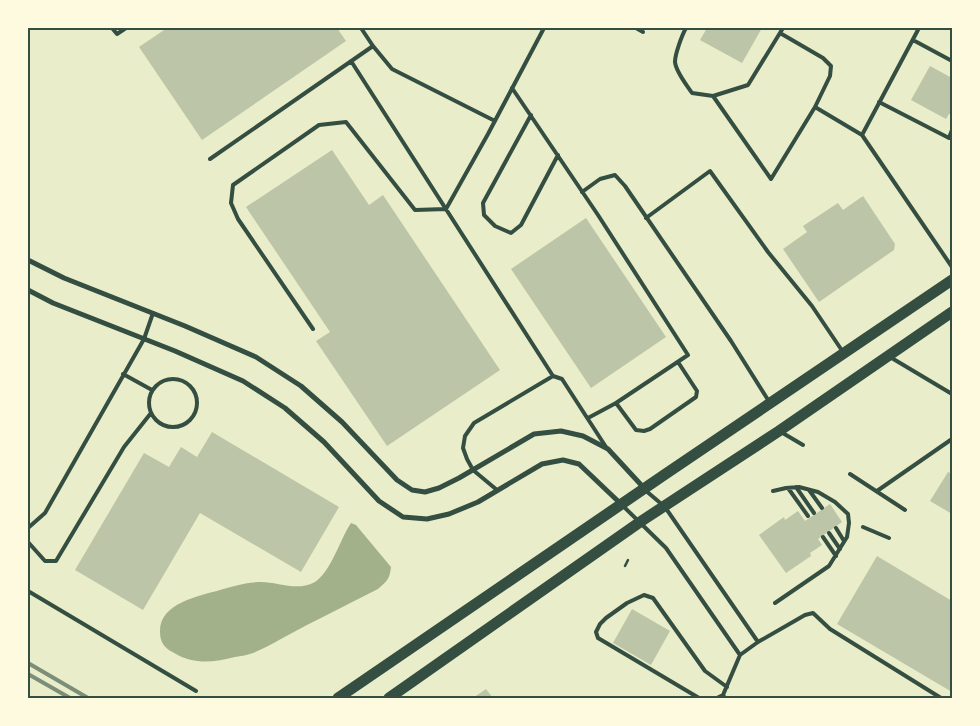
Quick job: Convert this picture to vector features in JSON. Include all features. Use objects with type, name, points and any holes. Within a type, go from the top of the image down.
[{"type":"main road","points":[[338,698],[952,280]]},
{"type":"main road","points":[[389,698],[640,522],[779,431],[952,312]]},
{"type":"street","points":[[28,260],[64,278],[185,326],[256,358],[301,386],[342,422],[397,480],[412,490],[425,492],[439,488],[534,434],[561,431],[583,436],[608,449],[644,489]]},
{"type":"street","points":[[28,290],[53,303],[175,351],[243,381],[285,408],[324,442],[379,502],[403,517],[427,520],[449,514],[478,502],[542,464],[563,460],[579,464],[621,504]]},
{"type":"lane","points":[[112,28],[117,34],[126,28]]},
{"type":"lane","points":[[361,28],[392,69],[494,121]]},
{"type":"lane","points":[[446,209],[544,28]]},
{"type":"lane","points":[[636,28],[643,32]]},
{"type":"lane","points":[[686,28],[681,36],[675,61],[680,76],[692,93],[713,96],[748,84],[783,28]]},
{"type":"lane","points":[[862,135],[919,28]]},
{"type":"lane","points":[[713,96],[771,179],[815,107],[830,76],[831,66],[823,58],[780,33]]},
{"type":"lane","points":[[913,40],[952,61]]},
{"type":"lane","points":[[210,159],[373,46]]},
{"type":"lane","points":[[351,61],[554,376],[562,379],[608,449]]},
{"type":"lane","points":[[512,88],[558,155],[688,355],[616,403],[588,418]]},
{"type":"lane","points":[[879,102],[948,138],[952,130]]},
{"type":"lane","points":[[815,107],[862,135],[952,267]]},
{"type":"lane","points":[[531,115],[483,202],[484,215],[495,226],[511,233],[521,224],[558,155]]},
{"type":"lane","points":[[313,329],[238,219],[231,203],[233,185],[319,125],[346,122],[415,210],[446,209]]},
{"type":"lane","points":[[646,218],[710,172],[768,252],[812,306],[844,354]]},
{"type":"lane","points":[[582,192],[600,179],[615,175],[625,186],[770,403]]},
{"type":"lane","points":[[28,528],[45,513],[144,339],[153,313]]},
{"type":"lane","points":[[888,356],[952,394]]},
{"type":"lane","points":[[616,403],[636,430],[644,431],[650,429],[696,397],[697,391],[678,362]]},
{"type":"lane","points":[[123,374],[152,390]]},
{"type":"lane","points":[[497,490],[473,470],[463,448],[465,436],[474,423],[554,376]]},
{"type":"lane","points":[[164,380],[180,380],[187,383],[196,395],[197,403],[192,418],[178,426],[162,424],[151,413],[149,397],[152,390],[164,380]]},
{"type":"lane","points":[[28,542],[45,561],[56,561],[124,447],[151,413]]},
{"type":"lane","points":[[779,431],[803,445]]},
{"type":"lane","points":[[877,491],[952,440]]},
{"type":"lane","points":[[850,474],[905,510]]},
{"type":"lane","points":[[788,488],[808,516]]},
{"type":"lane","points":[[796,488],[814,513]]},
{"type":"lane","points":[[774,491],[796,488],[818,492],[836,502],[848,514],[850,523],[847,537],[829,566],[776,603]]},
{"type":"lane","points":[[644,489],[665,507],[758,642]]},
{"type":"lane","points":[[809,490],[822,508]]},
{"type":"lane","points":[[621,504],[666,548],[740,656]]},
{"type":"lane","points":[[862,527],[889,538]]},
{"type":"lane","points":[[836,528],[844,541]]},
{"type":"lane","points":[[829,533],[840,549]]},
{"type":"lane","points":[[823,537],[836,556]]},
{"type":"lane","points":[[28,591],[196,691]]},
{"type":"lane","points":[[699,698],[598,638],[596,632],[600,624],[627,603],[644,595],[653,598],[705,671],[727,687]]},
{"type":"lane","points":[[717,698],[724,697],[740,656],[758,642],[805,615],[813,613],[830,629],[941,698]]},
{"type":"path","points":[[625,566],[628,560]]},
{"type":"shaded area","points":[[351,523],[356,525],[391,567],[390,575],[378,589],[300,628],[267,647],[249,654],[205,662],[190,660],[176,654],[162,643],[160,636],[161,622],[166,614],[182,602],[192,598],[251,583],[267,582],[300,586],[313,583],[319,579],[330,565]]},
{"type":"building","points":[[167,28],[337,28],[346,41],[202,140],[139,47]]},
{"type":"building","points":[[707,28],[762,28],[742,63],[700,40]]},
{"type":"building","points":[[930,66],[952,78],[952,115],[949,114],[946,119],[911,100]]},
{"type":"building","points":[[332,150],[369,205],[383,195],[500,370],[387,446],[316,341],[330,332],[246,207]]},
{"type":"building","points":[[863,196],[895,244],[894,250],[819,302],[783,249],[807,232],[803,226],[838,203],[843,210]]},
{"type":"building","points":[[586,218],[666,337],[591,388],[511,269]]},
{"type":"building","points":[[212,432],[339,507],[301,572],[200,513],[143,610],[75,570],[144,453],[169,467],[181,447],[197,457]]},
{"type":"building","points":[[948,472],[952,474],[952,514],[930,501]]},
{"type":"building","points":[[830,504],[842,522],[818,539],[822,545],[810,553],[811,556],[786,573],[759,535],[784,517],[785,520],[798,511],[805,521]]},
{"type":"building","points":[[877,556],[952,601],[952,692],[837,624]]},
{"type":"building","points":[[632,609],[670,631],[651,665],[613,643]]},
{"type":"building","points":[[486,689],[493,698],[473,698]]},
{"type":"railway","points":[[28,663],[88,698]]},
{"type":"railway","points":[[28,674],[70,698]]}]
